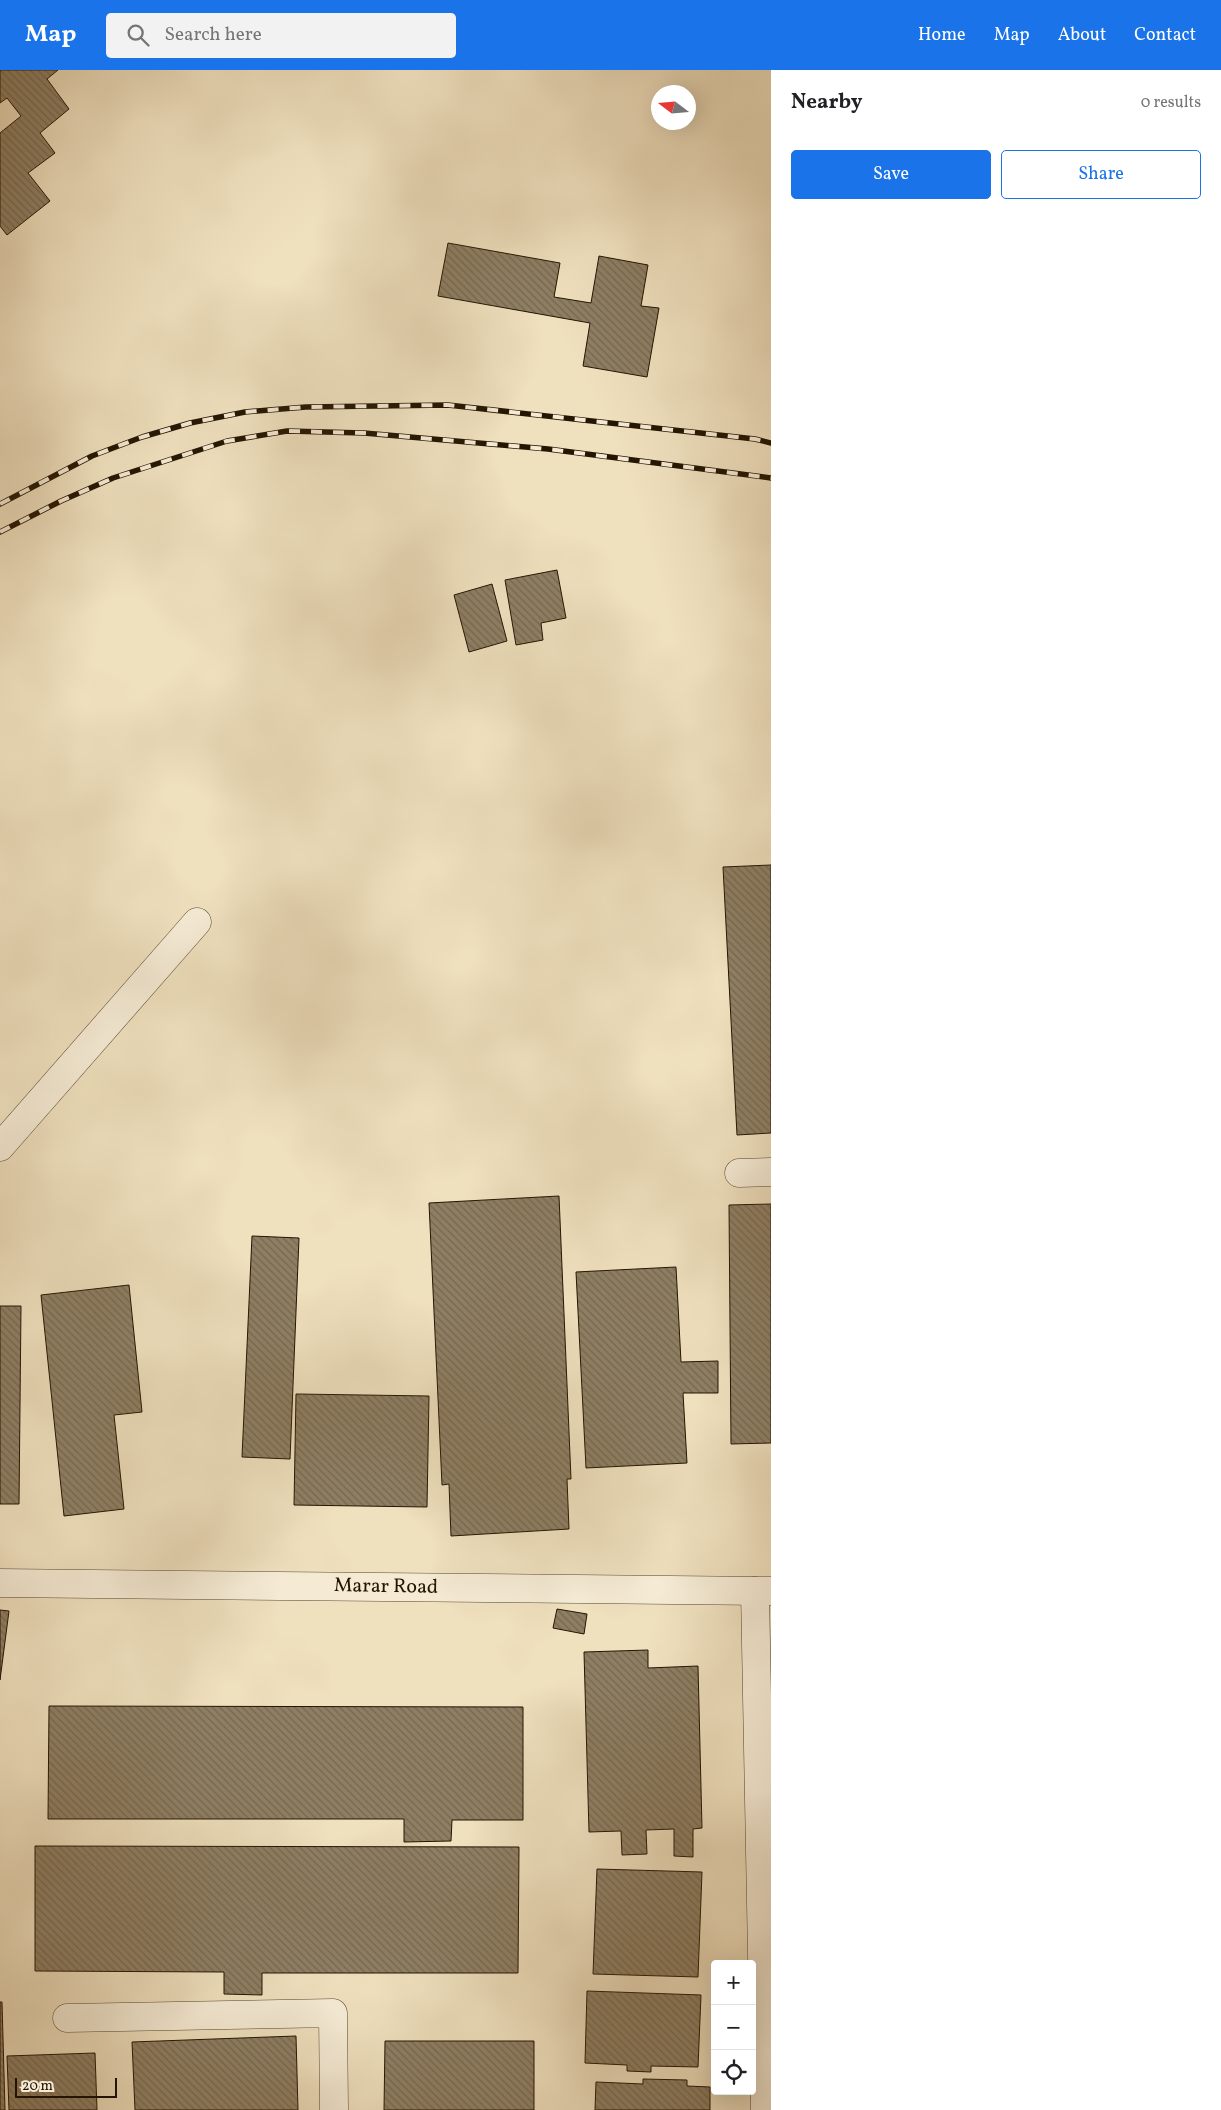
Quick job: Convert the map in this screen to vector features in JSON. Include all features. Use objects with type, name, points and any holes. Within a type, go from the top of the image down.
[{"type":"street","points":[[0,1147],[196,922]]},
{"type":"street","points":[[739,1173],[771,1172]]},
{"type":"street","name":"Marar Road","points":[[0,1583],[763,1591]]},
{"type":"street","points":[[763,1591],[765,2110]]},
{"type":"street","points":[[67,2018],[333,2013],[334,2110]]},
{"type":"building","points":[[0,70],[58,70],[47,79],[69,109],[40,133],[55,153],[28,173],[50,201],[7,235],[0,226],[0,133],[21,116],[7,98],[0,103]]},
{"type":"building","points":[[448,243],[560,263],[554,297],[591,303],[599,256],[648,265],[641,306],[659,308],[647,377],[583,366],[590,323],[438,296]]},
{"type":"building","points":[[557,570],[566,618],[541,623],[543,640],[516,645],[505,580]]},
{"type":"building","points":[[492,584],[507,641],[469,652],[454,595]]},
{"type":"building","points":[[771,865],[771,1133],[737,1135],[723,867]]},
{"type":"building","points":[[559,1196],[571,1479],[567,1479],[569,1529],[451,1536],[449,1484],[442,1485],[429,1203]]},
{"type":"building","points":[[771,1204],[771,1443],[731,1444],[729,1205]]},
{"type":"building","points":[[252,1236],[299,1238],[290,1459],[242,1457]]},
{"type":"building","points":[[676,1267],[681,1362],[718,1361],[718,1393],[683,1393],[687,1463],[586,1468],[576,1272]]},
{"type":"building","points":[[129,1285],[142,1412],[114,1415],[124,1509],[64,1516],[41,1295]]},
{"type":"building","points":[[0,1306],[21,1306],[19,1504],[0,1504]]},
{"type":"building","points":[[296,1394],[429,1396],[427,1507],[294,1505]]},
{"type":"building","points":[[557,1609],[587,1614],[584,1634],[553,1628]]},
{"type":"building","points":[[0,1610],[9,1611],[0,1680]]},
{"type":"building","points":[[648,1650],[648,1668],[698,1666],[702,1828],[693,1829],[693,1857],[674,1856],[674,1829],[646,1830],[647,1854],[622,1855],[621,1831],[589,1832],[584,1652]]},
{"type":"building","points":[[49,1706],[523,1707],[523,1820],[452,1820],[451,1841],[404,1842],[404,1819],[48,1819]]},
{"type":"building","points":[[35,1846],[519,1847],[518,1973],[262,1973],[262,1995],[224,1994],[224,1972],[35,1971]]},
{"type":"building","points":[[597,1869],[702,1872],[698,1977],[593,1974]]},
{"type":"building","points":[[587,1991],[701,1995],[698,2067],[651,2066],[651,2072],[627,2071],[627,2065],[585,2063]]},
{"type":"building","points":[[0,2002],[2,2002],[5,2110],[0,2110]]},
{"type":"building","points":[[296,2036],[298,2110],[135,2110],[132,2042]]},
{"type":"building","points":[[385,2041],[534,2041],[534,2110],[384,2110]]},
{"type":"building","points":[[95,2053],[97,2110],[9,2110],[7,2056]]},
{"type":"building","points":[[643,2079],[687,2080],[687,2086],[710,2087],[710,2110],[595,2110],[596,2082],[643,2084]]},
{"type":"railway","points":[[0,504],[92,456],[142,437],[190,423],[245,412],[306,407],[448,405],[755,439],[771,443]]},
{"type":"railway","points":[[0,532],[61,501],[113,478],[227,441],[287,431],[364,433],[548,449],[771,478]]}]
